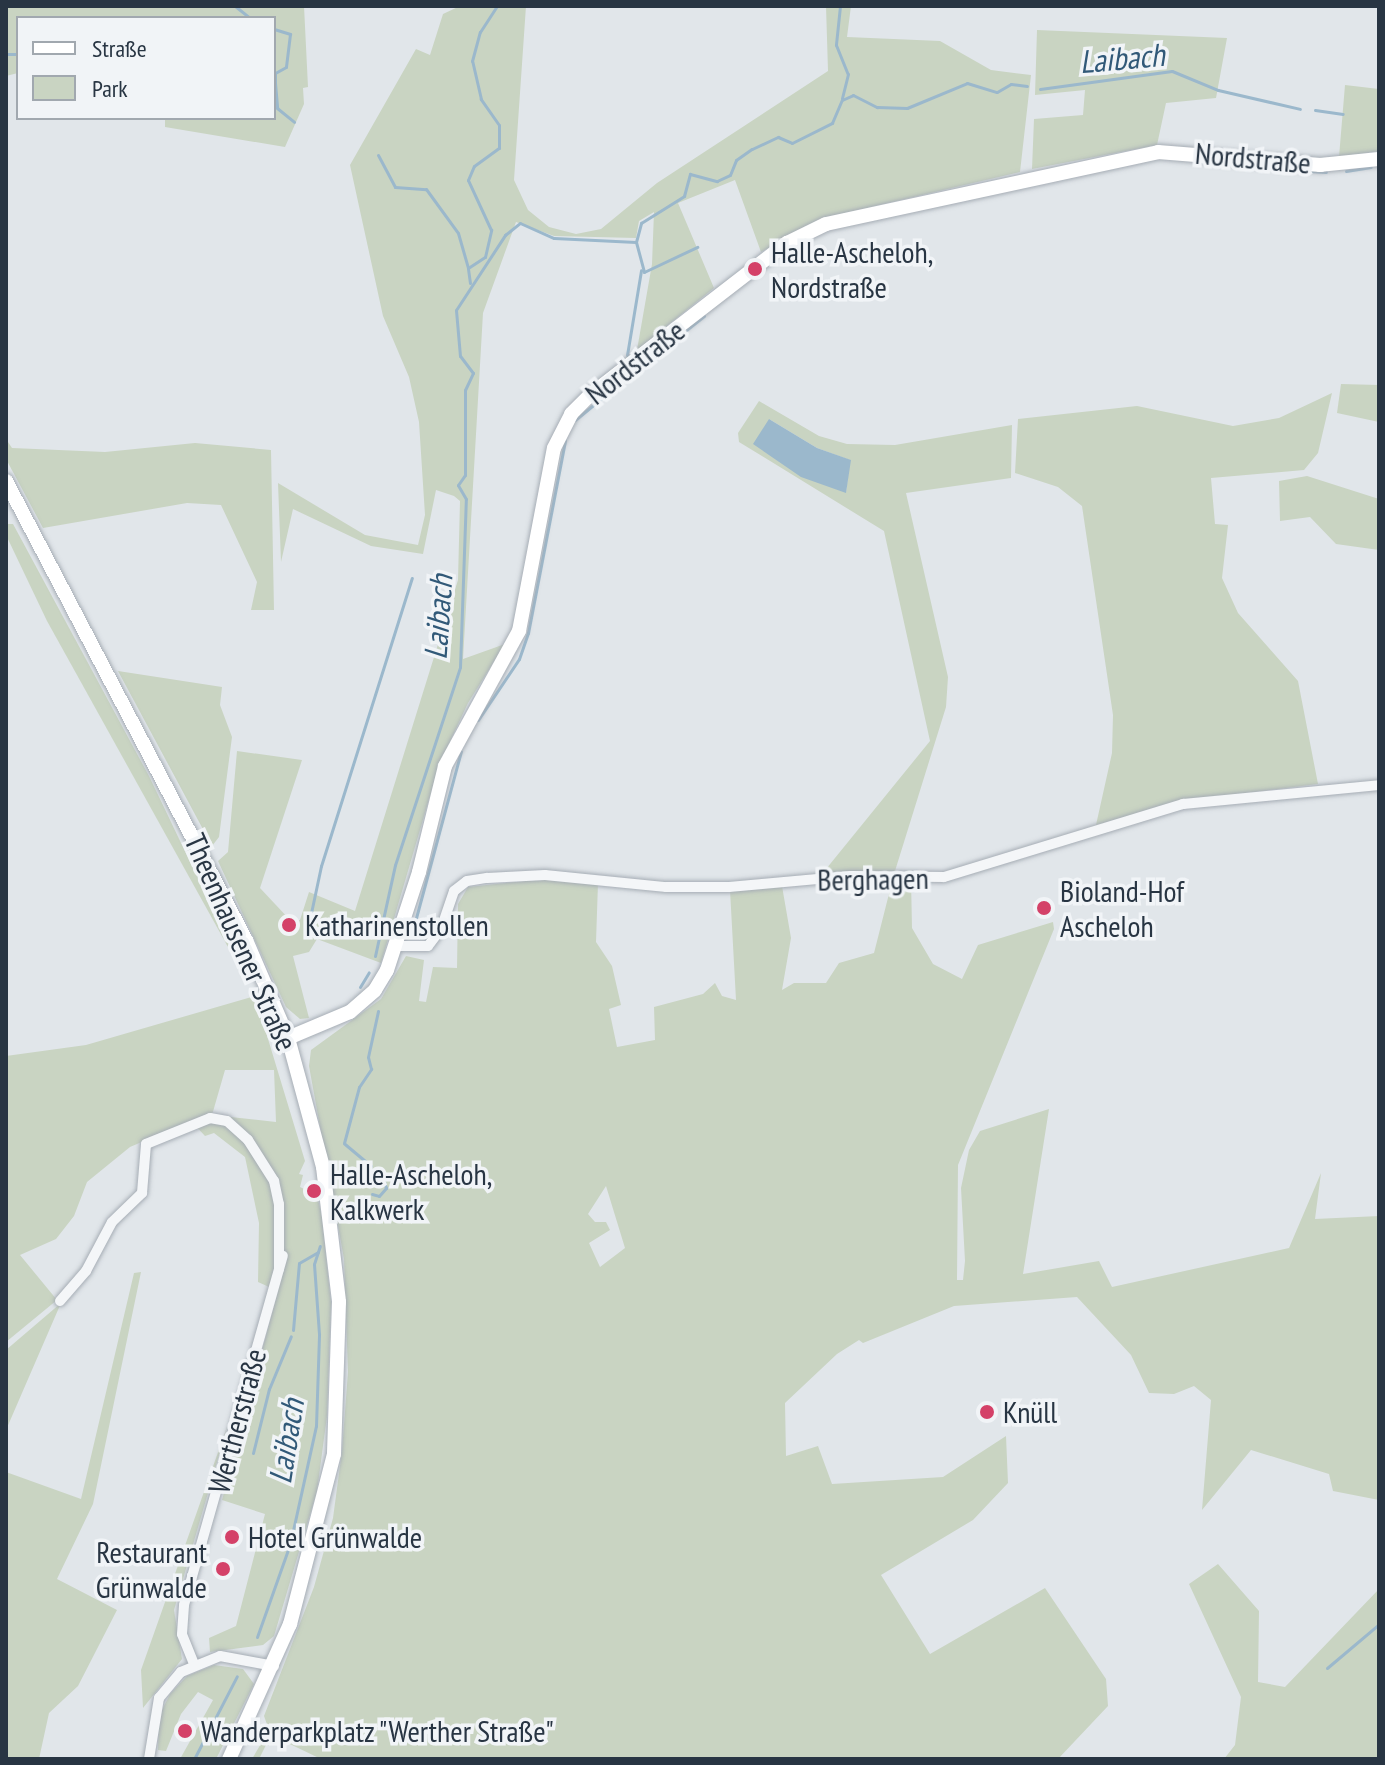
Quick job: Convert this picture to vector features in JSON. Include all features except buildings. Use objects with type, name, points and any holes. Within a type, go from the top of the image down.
[{"type":"street","name":"Nordstraße","points":[[288,1038],[362,1003],[375,990],[396,946],[445,766],[519,631],[554,448],[571,414],[590,395],[787,243],[826,224],[1158,152],[1320,165],[1379,159]]},
{"type":"street","name":"Theenhausener Straße","points":[[6,481],[204,856],[288,1038],[323,1167],[337,1261],[340,1377],[325,1503],[274,1666],[229,1759]]},
{"type":"street","name":"Berghagen","points":[[396,946],[428,946],[441,929],[454,891],[477,880],[545,875],[666,887],[729,887],[851,876],[944,877],[1183,804],[1379,785]]},
{"type":"street","name":"Wertherstraße","points":[[60,1301],[86,1271],[112,1222],[142,1193],[146,1144],[210,1118],[227,1121],[248,1140],[274,1181],[279,1204],[279,1269]]},
{"type":"street","name":"Wertherstraße","points":[[194,1664],[182,1634],[184,1605],[283,1256]]},
{"type":"street","points":[[149,1759],[159,1698],[194,1664],[234,1657],[274,1666]]},
{"type":"green space","points":[[6,6],[304,6],[308,87],[303,88],[304,104],[285,147],[165,127],[165,120],[276,120],[276,16],[16,16],[16,74],[6,76]]},
{"type":"green space","points":[[460,6],[526,6],[514,180],[528,210],[549,227],[576,234],[601,229],[657,183],[828,71],[826,6],[851,6],[847,37],[940,41],[991,70],[1031,75],[1020,172],[824,218],[761,252],[735,180],[678,203],[714,288],[637,350],[652,264],[654,212],[639,221],[636,238],[554,236],[516,222],[483,313],[463,659],[505,644],[468,703],[439,765],[381,963],[317,939],[309,952],[293,956],[309,1018],[300,1019],[286,1007],[218,861],[228,852],[237,751],[302,760],[260,888],[290,920],[300,920],[309,892],[355,911],[458,580],[460,501],[454,496],[436,490],[423,554],[371,546],[293,509],[281,562],[278,483],[365,535],[418,545],[425,515],[419,422],[409,377],[383,316],[350,165],[416,49],[430,55],[443,14]]},
{"type":"green space","points":[[1037,30],[1227,38],[1216,98],[1166,103],[1157,145],[1032,169],[1034,119],[1083,115],[1085,90],[1035,95]]},
{"type":"green space","points":[[1345,85],[1379,89],[1379,151],[1339,157]]},
{"type":"green space","points":[[1341,384],[1379,385],[1379,422],[1337,413]]},
{"type":"green space","points":[[1332,393],[1318,453],[1304,470],[1211,478],[1215,524],[1228,525],[1222,578],[1238,613],[1298,681],[1318,784],[1183,801],[1096,825],[1112,753],[1113,715],[1082,506],[1058,487],[1015,473],[1018,419],[1137,406],[1233,426],[1279,418]]},
{"type":"green space","points":[[759,401],[819,436],[847,444],[895,445],[1012,425],[1011,478],[906,493],[948,677],[946,707],[895,871],[822,874],[930,741],[884,531],[739,442],[738,433]],"holes":[[[769,419],[817,448],[850,460],[846,492]]]},
{"type":"green space","points":[[6,439],[12,448],[105,452],[195,443],[271,450],[274,610],[251,610],[257,582],[221,505],[187,503],[43,528],[6,459]]},
{"type":"green space","points":[[1307,476],[1379,499],[1379,550],[1336,544],[1310,517],[1280,521],[1279,481]]},
{"type":"green space","points":[[6,524],[13,524],[149,776],[248,983],[47,621],[6,535]]},
{"type":"green space","points":[[118,671],[222,687],[220,705],[232,737],[219,837],[212,846]]},
{"type":"green space","points":[[893,878],[911,879],[912,928],[933,964],[962,979],[978,945],[1053,922],[1054,929],[958,1165],[957,1280],[963,1280],[965,1261],[961,1188],[969,1150],[980,1131],[1049,1109],[1023,1274],[1099,1261],[1112,1287],[1289,1248],[1321,1173],[1315,1219],[1379,1216],[1379,1500],[1333,1491],[1329,1474],[1251,1450],[1202,1510],[1211,1400],[1194,1386],[1174,1394],[1149,1393],[1131,1355],[1077,1297],[954,1306],[863,1343],[859,1340],[837,1354],[785,1403],[786,1456],[818,1446],[832,1484],[943,1477],[1006,1436],[1008,1483],[973,1520],[881,1575],[930,1654],[1045,1588],[1106,1679],[1108,1706],[1058,1759],[321,1759],[271,1735],[259,1759],[252,1759],[269,1730],[264,1716],[314,1587],[333,1518],[342,1451],[348,1372],[344,1259],[309,1066],[311,1050],[381,999],[406,956],[424,960],[419,1001],[426,1002],[433,967],[457,968],[458,904],[468,887],[544,879],[598,883],[596,942],[612,966],[621,1005],[609,1009],[617,1047],[655,1040],[654,1007],[703,994],[715,983],[722,996],[736,1000],[730,890],[782,886],[791,938],[782,990],[794,983],[826,983],[839,963],[874,953]],"holes":[[[606,1186],[625,1248],[600,1267],[589,1243],[610,1230],[606,1222],[595,1222],[588,1214]]]},
{"type":"green space","points":[[255,996],[305,1161],[299,1174],[303,1175],[300,1187],[317,1195],[331,1303],[327,1416],[317,1491],[274,1636],[263,1645],[210,1652],[209,1638],[236,1626],[265,1514],[222,1500],[278,1291],[258,1282],[259,1223],[245,1157],[214,1133],[205,1136],[191,1121],[130,1147],[87,1182],[74,1216],[56,1239],[20,1255],[57,1300],[6,1342],[6,1056],[86,1045]],"holes":[[[225,1070],[274,1070],[276,1122],[212,1115]]]},
{"type":"green space","points":[[141,1272],[93,1504],[57,1579],[117,1610],[78,1686],[49,1713],[39,1759],[6,1759],[6,1472],[81,1499],[134,1273]]},
{"type":"green space","points":[[61,1303],[22,1393],[6,1430],[6,1350]]},
{"type":"green space","points":[[228,1424],[174,1610],[182,1659],[143,1708],[141,1670]]},
{"type":"green space","points":[[1218,1564],[1259,1611],[1258,1682],[1285,1687],[1379,1589],[1379,1759],[1224,1759],[1235,1745],[1241,1697],[1189,1584]]},
{"type":"green space","points":[[214,1665],[243,1669],[254,1684],[216,1759],[180,1759],[213,1700],[198,1692],[181,1714],[166,1751],[158,1750],[159,1716],[170,1694],[187,1676]]},
{"type":"water","points":[[769,419],[817,448],[851,460],[846,493],[801,477],[753,444]]},
{"type":"waterway","name":"Laibach","points":[[235,6],[248,16]]},
{"type":"waterway","name":"Laibach","points":[[470,283],[468,268],[485,257],[491,230],[468,180],[474,166],[499,148],[499,125],[481,99],[472,61],[480,32],[497,6]]},
{"type":"waterway","name":"Laibach","points":[[840,6],[836,45],[848,74],[842,98]]},
{"type":"waterway","name":"Laibach","points":[[276,30],[290,34],[286,67],[276,72]]},
{"type":"waterway","points":[[6,54],[16,54]]},
{"type":"waterway","name":"Laibach","points":[[1040,89],[1172,71],[1218,90],[1300,109]]},
{"type":"waterway","name":"Laibach","points":[[375,956],[395,865],[460,667],[466,499],[458,485],[465,475],[465,390],[473,373],[460,356],[456,310],[505,235],[520,223],[554,238],[636,242],[641,223],[684,196],[690,174],[717,181],[730,175],[736,160],[752,149],[778,137],[792,143],[832,123],[842,100],[853,95],[877,107],[907,108],[967,83],[997,92],[1011,84],[1027,86]]},
{"type":"waterway","name":"Laibach","points":[[276,96],[277,108],[294,122]]},
{"type":"waterway","name":"Laibach","points":[[1315,110],[1343,114]]},
{"type":"waterway","name":"Laibach","points":[[378,155],[395,187],[426,189],[458,233],[468,268]]},
{"type":"waterway","points":[[1346,171],[1371,167]]},
{"type":"waterway","points":[[1278,169],[1326,172]]},
{"type":"waterway","name":"Laibach","points":[[636,242],[644,272],[697,247]]},
{"type":"waterway","points":[[627,355],[641,270]]},
{"type":"waterway","points":[[632,373],[704,316]]},
{"type":"waterway","points":[[575,420],[620,383]]},
{"type":"waterway","points":[[478,720],[519,659],[528,633],[565,441]]},
{"type":"waterway","points":[[311,913],[321,866],[412,578]]},
{"type":"waterway","points":[[413,929],[461,751]]},
{"type":"waterway","name":"Laibach","points":[[360,987],[369,972]]},
{"type":"waterway","name":"Laibach","points":[[371,1166],[344,1143],[359,1087],[371,1069],[368,1057],[378,1011]]},
{"type":"waterway","name":"Laibach","points":[[372,1194],[379,1196],[386,1188],[382,1175]]},
{"type":"waterway","name":"Laibach","points":[[345,1216],[364,1198]]},
{"type":"waterway","name":"Laibach","points":[[257,1637],[290,1544],[316,1426],[319,1334],[314,1264],[320,1246]]},
{"type":"waterway","points":[[293,1330],[299,1263],[318,1252]]},
{"type":"waterway","points":[[253,1453],[269,1389],[291,1336]]},
{"type":"waterway","points":[[1327,1668],[1379,1624]]},
{"type":"waterway","name":"Laibach","points":[[194,1759],[237,1676]]},
{"type":"place","name":"Halle-Ascheloh, Nordstraße","points":[[755,269]]},
{"type":"place","name":"Bioland-Hof Ascheloh","points":[[1044,908]]},
{"type":"place","name":"Katharinenstollen","points":[[289,925]]},
{"type":"place","name":"Halle-Ascheloh, Kalkwerk","points":[[314,1191]]},
{"type":"place","name":"Knüll","points":[[987,1412]]},
{"type":"place","name":"Hotel Grünwalde","points":[[232,1537]]},
{"type":"place","name":"Restaurant Grünwalde","points":[[223,1569]]},
{"type":"place","name":"Wanderparkplatz \"Werther Straße\"","points":[[185,1731]]}]
